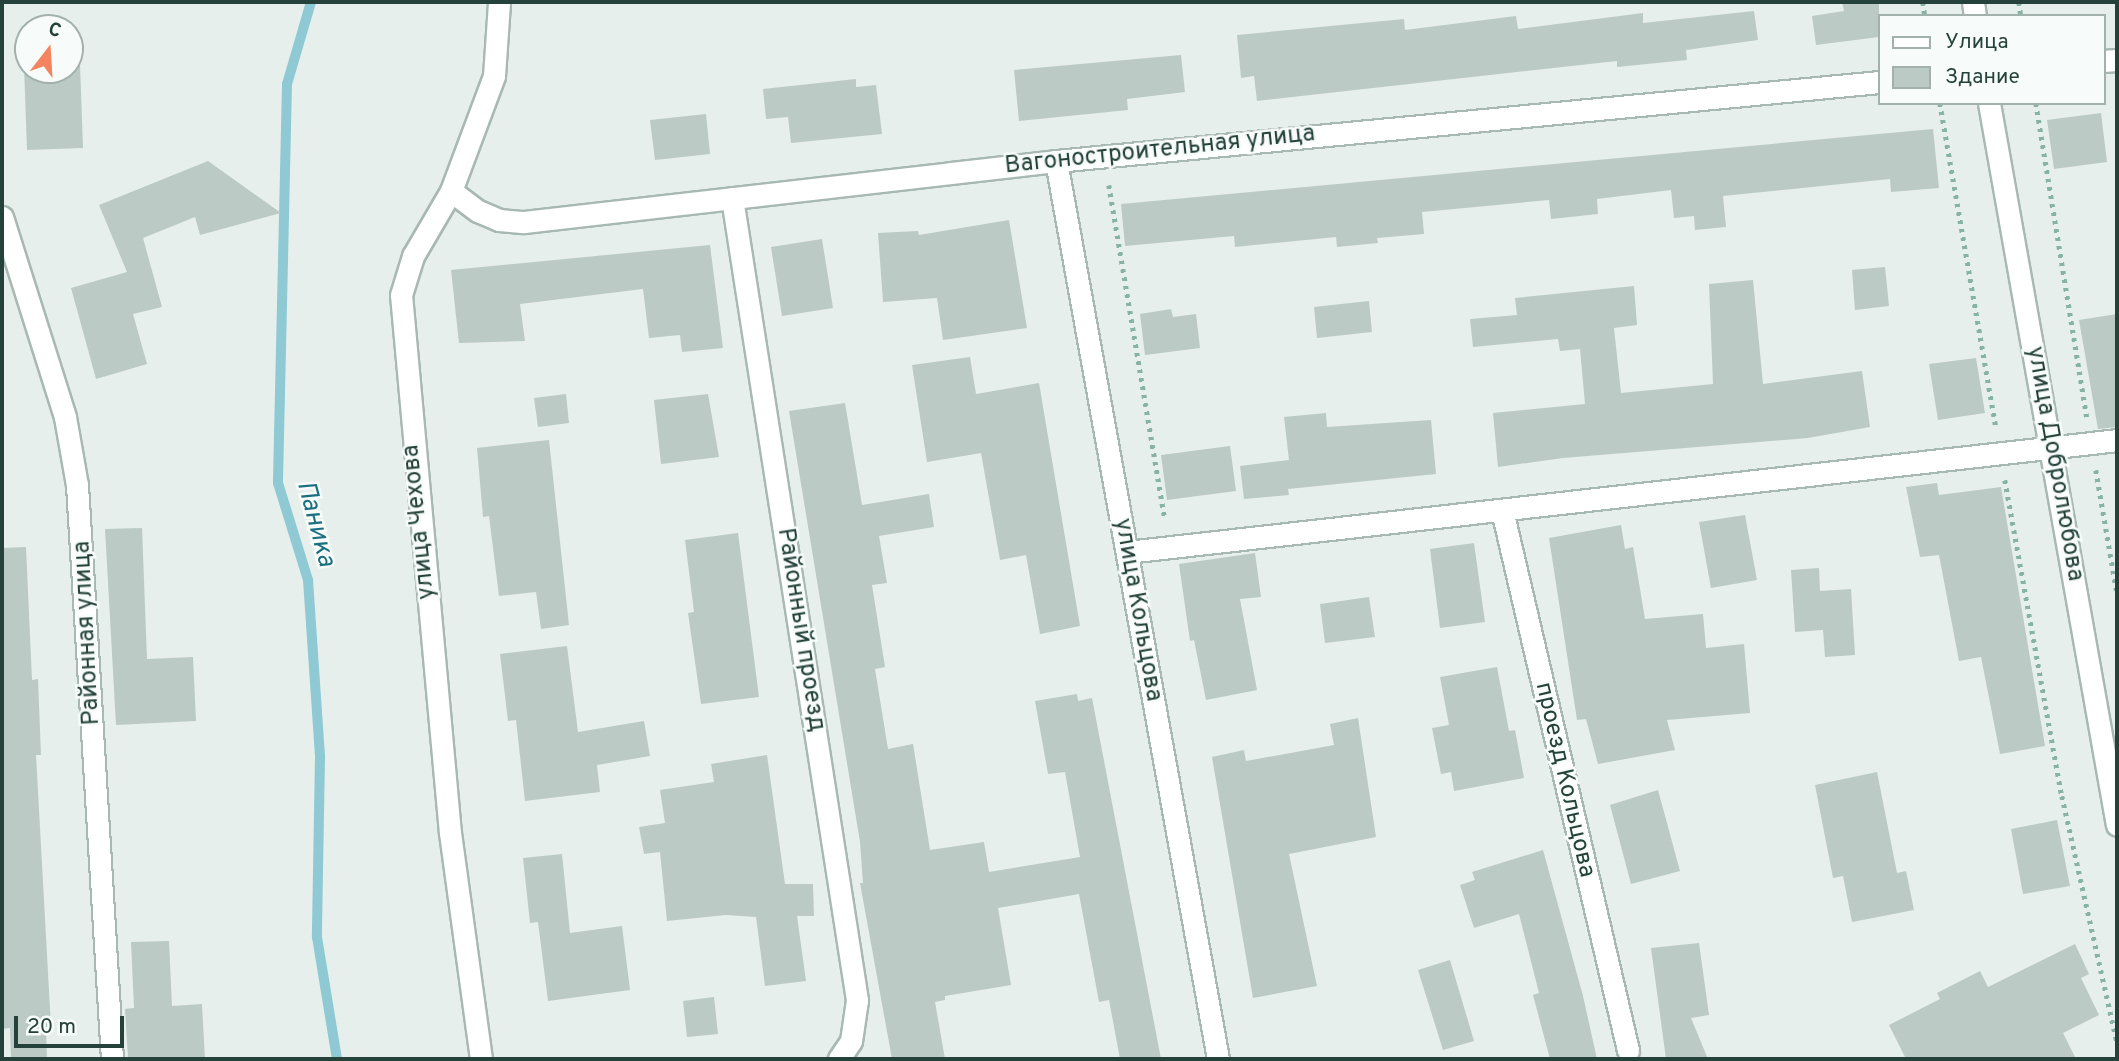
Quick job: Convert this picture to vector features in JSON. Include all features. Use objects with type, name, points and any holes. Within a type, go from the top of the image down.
[{"type":"street","name":"улица Чехова","points":[[481,1059],[450,833],[401,295],[413,256],[451,191],[494,76],[499,2]]},
{"type":"street","name":"Вагоностроительная улица","points":[[451,191],[478,211],[499,220],[524,222],[1104,156],[1878,82]]},
{"type":"street","name":"улица Добролюбова","points":[[1989,105],[2117,825]]},
{"type":"street","name":"улица Кольцова","points":[[1056,161],[1218,1059]]},
{"type":"street","name":"Районный проезд","points":[[732,198],[857,1000],[851,1041],[839,1059]]},
{"type":"street","name":"Районная улица","points":[[2,217],[65,417],[78,485],[111,1059]]},
{"type":"street","points":[[1127,552],[2117,440]]},
{"type":"street","name":"проезд Кольцова","points":[[1502,510],[1628,1050]]},
{"type":"path","points":[[1940,105],[2062,796],[2117,1042]]},
{"type":"path","points":[[2036,105],[2117,593]]},
{"type":"path","points":[[1104,156],[1170,547]]},
{"type":"building","points":[[1842,2],[1879,2],[1878,37],[1816,45],[1812,16],[1844,11]]},
{"type":"building","points":[[1754,11],[1758,40],[1686,50],[1687,60],[1617,67],[1617,61],[1257,101],[1254,76],[1241,78],[1237,35],[1404,19],[1405,30],[1516,16],[1518,29],[1643,13],[1643,23]]},
{"type":"building","points":[[1181,55],[1185,92],[1127,99],[1128,110],[1019,121],[1014,70]]},
{"type":"building","points":[[856,79],[856,87],[876,85],[882,134],[791,143],[788,117],[766,119],[763,89]]},
{"type":"building","points":[[25,84],[81,84],[83,148],[27,150]]},
{"type":"building","points":[[2101,113],[2107,162],[2054,169],[2047,120]]},
{"type":"building","points":[[706,114],[710,154],[655,160],[650,120]]},
{"type":"building","points":[[1933,129],[1939,188],[1891,192],[1890,179],[1723,196],[1726,227],[1695,230],[1694,216],[1674,218],[1671,190],[1597,199],[1598,214],[1551,219],[1549,200],[1422,212],[1424,234],[1377,238],[1378,243],[1337,247],[1336,237],[1235,247],[1234,236],[1125,246],[1121,204]]},
{"type":"building","points":[[208,161],[281,213],[200,235],[195,217],[143,238],[162,307],[133,314],[147,364],[96,379],[71,288],[127,272],[99,205]]},
{"type":"building","points":[[1009,220],[1027,328],[943,340],[937,298],[883,302],[878,233],[918,231],[919,235]]},
{"type":"building","points":[[822,239],[833,308],[782,316],[771,247]]},
{"type":"building","points":[[710,245],[723,348],[682,352],[680,335],[649,338],[643,289],[520,304],[525,341],[459,343],[451,270]]},
{"type":"building","points":[[1885,267],[1889,306],[1855,310],[1852,270]]},
{"type":"building","points":[[1753,280],[1763,384],[1862,371],[1870,427],[1808,438],[1563,458],[1498,467],[1493,413],[1585,404],[1580,349],[1560,351],[1558,339],[1473,347],[1470,319],[1517,315],[1515,298],[1634,286],[1637,325],[1614,328],[1621,393],[1713,384],[1709,284]]},
{"type":"building","points":[[1369,301],[1372,332],[1317,338],[1314,307]]},
{"type":"building","points":[[1171,309],[1173,317],[1196,314],[1200,348],[1145,355],[1140,314]]},
{"type":"building","points":[[2117,314],[2117,427],[2098,429],[2079,320]]},
{"type":"building","points":[[970,357],[976,394],[1039,383],[1080,626],[1040,634],[1026,555],[1000,560],[981,453],[927,462],[912,365]]},
{"type":"building","points":[[1976,358],[1985,413],[1938,420],[1929,364]]},
{"type":"building","points":[[566,394],[569,423],[538,427],[534,398]]},
{"type":"building","points":[[708,394],[719,457],[661,464],[654,400]]},
{"type":"building","points":[[845,403],[862,505],[929,494],[934,527],[879,536],[887,583],[872,585],[885,667],[875,669],[888,749],[913,744],[930,850],[984,842],[989,872],[1080,857],[1065,772],[1048,774],[1035,701],[1077,694],[1078,701],[1092,698],[1161,1059],[1120,1059],[1109,1000],[1099,1002],[1079,894],[998,908],[1011,985],[945,996],[945,1000],[935,1002],[945,1059],[892,1059],[860,883],[863,883],[860,842],[789,411]]},
{"type":"building","points":[[1326,413],[1327,427],[1431,420],[1436,474],[1288,489],[1289,495],[1244,499],[1240,466],[1289,460],[1284,417]]},
{"type":"building","points":[[549,440],[569,625],[541,629],[536,592],[499,596],[489,516],[483,517],[477,448]]},
{"type":"building","points":[[1230,446],[1236,491],[1167,500],[1161,455]]},
{"type":"building","points":[[1937,483],[1939,495],[2001,487],[2045,746],[2000,754],[1981,657],[1959,661],[1939,555],[1920,557],[1906,487]]},
{"type":"building","points":[[1745,515],[1757,580],[1711,588],[1699,522]]},
{"type":"building","points":[[1621,525],[1625,549],[1633,547],[1645,619],[1703,614],[1706,648],[1744,644],[1750,713],[1667,720],[1675,750],[1598,764],[1586,719],[1577,720],[1549,538]]},
{"type":"building","points":[[142,528],[147,659],[193,657],[196,721],[116,725],[105,529]]},
{"type":"building","points":[[738,533],[759,697],[701,704],[688,613],[694,612],[685,540]]},
{"type":"building","points":[[1474,543],[1485,622],[1440,628],[1430,549]]},
{"type":"building","points":[[26,547],[32,680],[38,679],[41,755],[36,755],[51,1027],[46,1027],[47,1059],[11,1059],[10,1028],[2,1029],[2,548]]},
{"type":"building","points":[[1255,553],[1261,597],[1240,599],[1257,690],[1206,700],[1194,640],[1190,641],[1179,564]]},
{"type":"building","points":[[1819,568],[1820,591],[1851,589],[1855,655],[1825,657],[1823,630],[1795,632],[1791,570]]},
{"type":"building","points":[[1369,597],[1375,637],[1325,643],[1320,604]]},
{"type":"building","points":[[567,646],[578,732],[644,721],[650,756],[597,765],[600,792],[525,801],[516,720],[508,721],[500,654]]},
{"type":"building","points":[[1497,667],[1509,731],[1515,730],[1524,778],[1454,791],[1451,772],[1441,774],[1432,728],[1449,725],[1440,677]]},
{"type":"building","points":[[1358,718],[1376,837],[1289,854],[1317,986],[1253,998],[1212,757],[1244,750],[1246,761],[1334,745],[1330,724]]},
{"type":"building","points":[[767,755],[785,884],[813,884],[814,916],[797,916],[806,981],[765,986],[756,917],[726,915],[667,921],[660,852],[644,854],[639,827],[665,823],[660,790],[714,782],[711,764]]},
{"type":"building","points":[[1877,772],[1897,873],[1906,871],[1914,910],[1852,922],[1843,876],[1833,878],[1815,785]]},
{"type":"building","points":[[1658,790],[1680,871],[1631,884],[1610,805]]},
{"type":"building","points":[[2057,820],[2070,886],[2023,894],[2011,829]]},
{"type":"building","points":[[1543,850],[1583,996],[1597,1059],[1550,1059],[1533,995],[1539,993],[1519,914],[1474,928],[1460,885],[1475,880],[1472,872]]},
{"type":"building","points":[[562,854],[570,933],[622,926],[630,990],[548,1001],[538,922],[530,923],[523,858]]},
{"type":"building","points":[[169,941],[172,1006],[202,1004],[205,1059],[128,1059],[125,1009],[134,1008],[131,942]]},
{"type":"building","points":[[1699,943],[1709,1015],[1691,1018],[1708,1059],[1666,1059],[1651,948]]},
{"type":"building","points":[[2075,944],[2089,974],[2081,978],[2099,1015],[2063,1033],[2076,1059],[1906,1059],[1889,1025],[1940,999],[1937,993],[1980,971],[1988,987]]},
{"type":"building","points":[[1450,960],[1474,1041],[1443,1050],[1418,970]]},
{"type":"building","points":[[714,997],[718,1034],[687,1037],[683,1001]]},
{"type":"waterway","name":"Паника","points":[[311,2],[287,84],[278,483],[308,580],[320,757],[317,937],[337,1059]]}]
